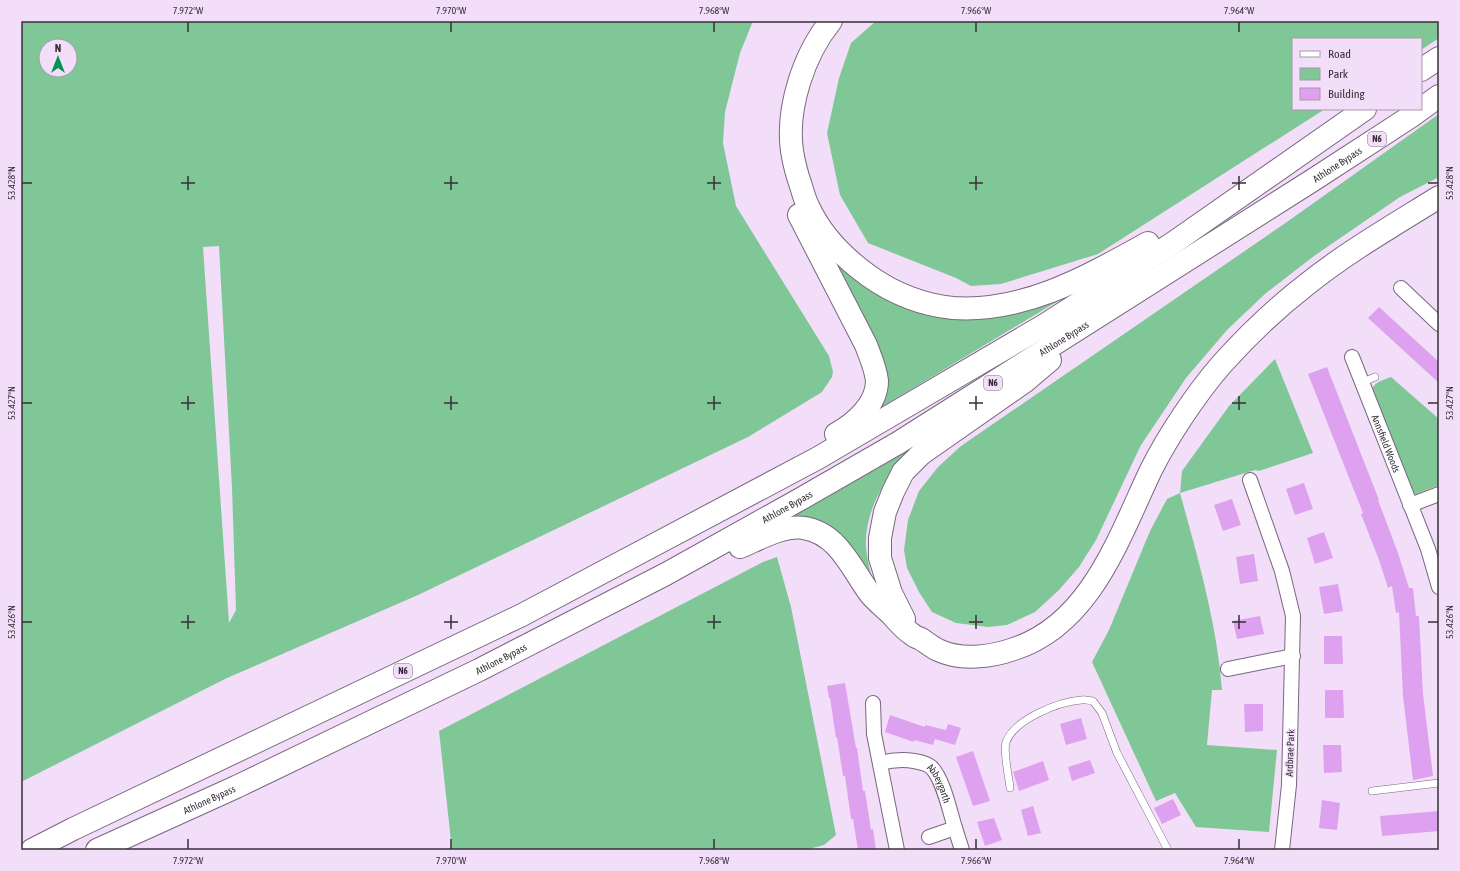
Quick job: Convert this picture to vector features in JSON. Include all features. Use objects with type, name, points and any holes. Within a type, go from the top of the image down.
[{"type":"highway","points":[[769,483],[804,454],[850,426],[866,410],[874,394],[877,382],[874,365],[866,345],[804,228],[791,199],[783,176],[779,156],[777,136],[780,101],[789,68],[801,42],[814,21]]},
{"type":"highway","points":[[831,21],[813,48],[795,94],[792,121],[792,150],[807,206],[821,228],[842,254],[884,287],[914,300],[952,308],[982,308],[1014,303],[1046,293],[1076,280],[1175,228],[1234,200]]},
{"type":"highway","points":[[1422,69],[1439,58]]},
{"type":"highway","name":"Athlone Bypass","points":[[1422,108],[1439,96]]},
{"type":"highway","name":"Athlone Bypass","points":[[32,850],[73,829],[522,615],[818,458],[1043,326],[1173,243],[1364,110]]},
{"type":"highway","name":"Athlone Bypass","points":[[96,850],[236,787],[479,670],[666,574],[898,443],[1352,155],[1420,110]]},
{"type":"highway","points":[[666,574],[768,535],[791,528],[806,528],[820,533],[841,550],[870,594],[912,635],[937,649],[949,654],[989,656],[1013,650],[1037,640],[1055,628],[1075,608],[1096,580],[1118,544],[1153,468],[1180,421],[1220,367],[1261,323],[1307,284],[1342,259],[1439,196]]},
{"type":"highway","points":[[912,635],[891,593],[880,558],[880,538],[885,512],[892,492],[903,472],[921,454],[1024,382],[1103,313]]},
{"type":"street","points":[[1401,288],[1439,324]]},
{"type":"street","name":"Annsfield Woods","points":[[1352,357],[1369,380],[1410,505],[1433,565],[1439,587]]},
{"type":"street","name":"Ardbrae Park","points":[[1250,480],[1282,571],[1293,616],[1289,785],[1282,850]]},
{"type":"street","points":[[1410,505],[1439,494]]},
{"type":"street","points":[[1228,668],[1293,656]]},
{"type":"street","points":[[873,704],[874,734],[897,850]]},
{"type":"street","name":"Abbeygarth","points":[[880,763],[894,759],[907,760],[931,767],[940,780],[962,850]]},
{"type":"street","points":[[929,837],[955,828]]},
{"type":"lane","points":[[1010,788],[1006,761],[1006,743],[1014,729],[1028,718],[1060,705],[1082,699],[1093,702],[1102,713],[1117,753],[1168,850]]},
{"type":"lane","points":[[1372,791],[1439,783]]},
{"type":"green space","points":[[21,21],[753,21],[740,53],[725,112],[723,143],[736,206],[829,356],[833,372],[832,377],[822,392],[748,437],[418,595],[227,678],[21,782]],"holes":[[[219,246],[232,488],[236,610],[229,623],[203,247]]]},
{"type":"green space","points":[[876,21],[1439,21],[1439,38],[1422,49],[1422,38],[1292,38],[1292,110],[1323,110],[1098,254],[1001,284],[971,286],[956,278],[868,243],[840,195],[827,133],[839,78],[851,43]]},
{"type":"green space","points":[[1439,114],[1439,177],[1400,197],[1314,256],[1266,293],[1227,330],[1186,378],[1141,445],[1096,540],[1079,567],[1059,590],[1035,612],[1007,625],[988,627],[956,623],[932,612],[919,592],[907,568],[904,550],[908,520],[919,491],[938,467],[961,446],[1284,224]]},
{"type":"green space","points":[[814,236],[907,308],[1068,295],[875,411],[878,398]]},
{"type":"green space","points":[[1275,359],[1313,453],[1259,471],[1255,470],[1180,493],[1182,471],[1229,406]]},
{"type":"green space","points":[[1391,377],[1439,419],[1439,485],[1416,494],[1410,492],[1371,391],[1374,385]]},
{"type":"green space","points":[[911,447],[886,480],[873,506],[869,519],[866,533],[866,547],[873,583],[788,519]]},
{"type":"green space","points":[[1180,493],[1206,591],[1216,641],[1222,690],[1212,690],[1207,745],[1277,750],[1269,832],[1196,827],[1175,793],[1156,801],[1092,662],[1109,630],[1150,531],[1167,499]]},
{"type":"green space","points":[[777,557],[791,607],[836,835],[824,845],[805,850],[452,850],[439,731],[763,562]]},
{"type":"building","points":[[1379,307],[1439,362],[1439,383],[1368,318]]},
{"type":"building","points":[[1327,367],[1379,500],[1409,588],[1413,588],[1416,616],[1419,616],[1423,694],[1433,776],[1413,780],[1403,696],[1399,612],[1396,613],[1392,586],[1388,588],[1361,514],[1363,513],[1308,374]]},
{"type":"building","points":[[1304,483],[1313,509],[1295,515],[1286,489]]},
{"type":"building","points":[[1232,499],[1241,525],[1223,531],[1214,505]]},
{"type":"building","points":[[1324,532],[1333,558],[1315,564],[1307,538]]},
{"type":"building","points":[[1254,554],[1258,581],[1240,584],[1236,557]]},
{"type":"building","points":[[1338,584],[1343,611],[1324,614],[1319,587]]},
{"type":"building","points":[[1260,616],[1264,634],[1237,639],[1233,621]]},
{"type":"building","points":[[1324,636],[1342,636],[1343,664],[1324,664]]},
{"type":"building","points":[[845,683],[863,791],[865,791],[871,830],[873,829],[876,850],[858,850],[853,819],[851,819],[845,776],[843,776],[827,686]]},
{"type":"building","points":[[1325,690],[1343,690],[1344,718],[1325,718]]},
{"type":"building","points":[[1244,704],[1263,704],[1263,731],[1245,732]]},
{"type":"building","points":[[890,715],[925,727],[925,725],[946,730],[948,724],[961,728],[955,745],[935,739],[933,745],[914,740],[914,742],[885,732]]},
{"type":"building","points":[[1081,718],[1087,739],[1066,745],[1060,724]]},
{"type":"building","points":[[1323,745],[1341,745],[1342,772],[1324,773]]},
{"type":"building","points":[[973,751],[990,801],[973,806],[956,757]]},
{"type":"building","points":[[1090,760],[1095,773],[1072,781],[1068,767]]},
{"type":"building","points":[[1043,761],[1049,780],[1019,791],[1013,772]]},
{"type":"building","points":[[1173,799],[1181,815],[1162,824],[1154,808]]},
{"type":"building","points":[[1322,800],[1340,803],[1337,830],[1319,828]]},
{"type":"building","points":[[1033,806],[1041,833],[1028,836],[1021,810]]},
{"type":"building","points":[[1439,811],[1439,831],[1382,836],[1380,816]]},
{"type":"building","points":[[994,818],[1002,840],[985,846],[977,822]]}]
